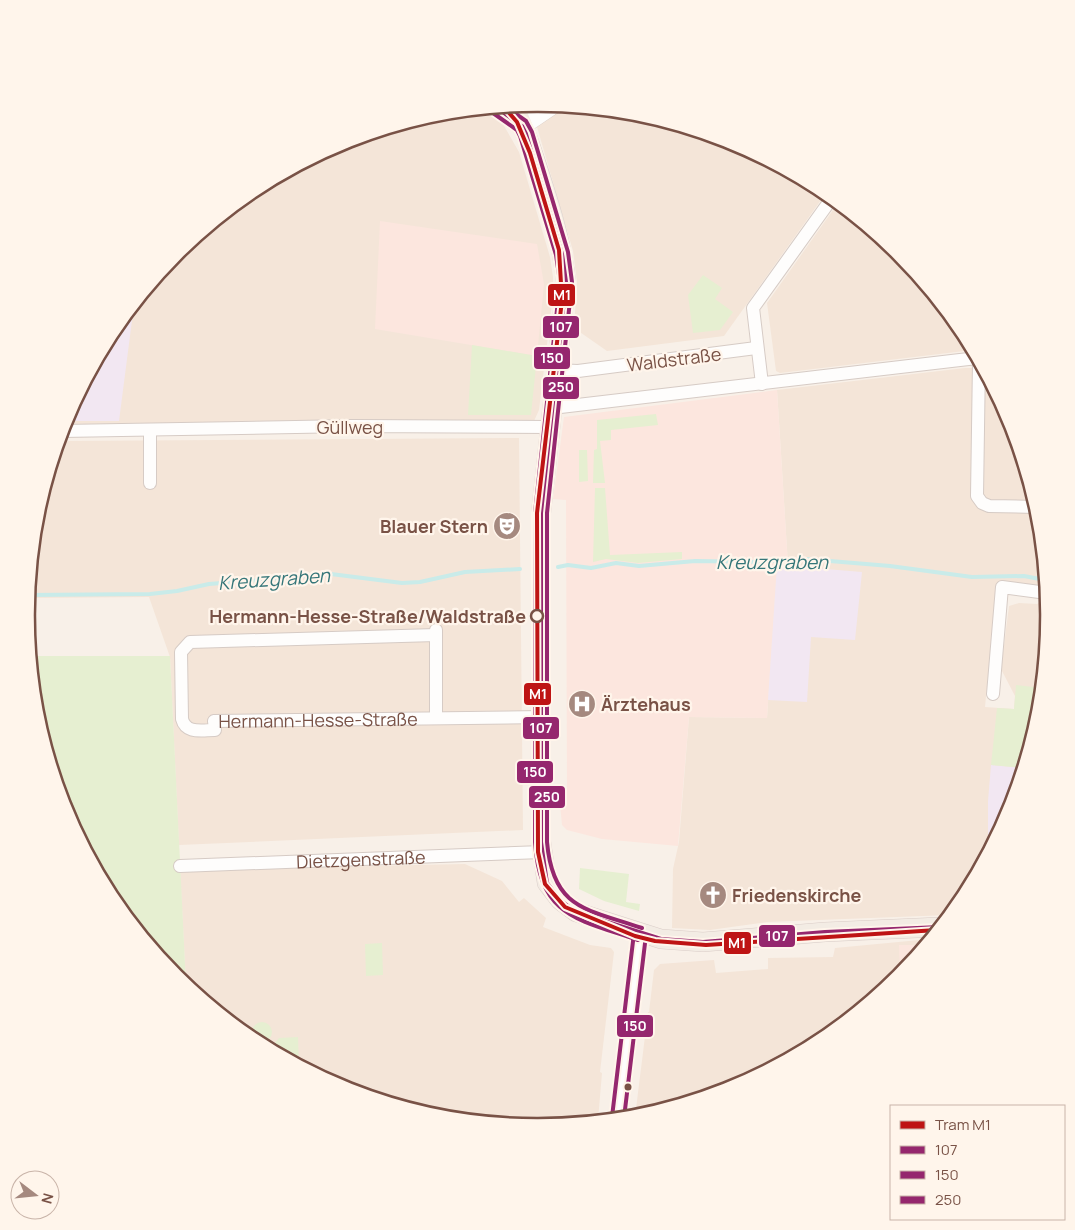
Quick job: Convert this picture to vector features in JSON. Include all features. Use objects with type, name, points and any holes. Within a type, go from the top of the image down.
[{"type":"main road","points":[[522,126],[542,112]]},
{"type":"main road","points":[[518,113],[533,154],[564,266],[565,296],[541,513],[542,847],[547,883],[560,900],[576,912],[640,934],[667,940],[703,942],[825,932],[931,927]]},
{"type":"main road","points":[[505,114],[522,126]]},
{"type":"main road","points":[[619,1111],[640,934]]},
{"type":"street","points":[[762,384],[756,348],[753,308],[827,205]]},
{"type":"street","name":"Waldstraße","points":[[556,370],[578,371],[756,348]]},
{"type":"street","name":"Waldstraße","points":[[552,408],[970,359]]},
{"type":"street","points":[[979,375],[977,496],[982,504],[989,506],[1028,507]]},
{"type":"street","name":"Güllweg","points":[[70,430],[351,426],[550,427]]},
{"type":"street","points":[[150,430],[150,482]]},
{"type":"street","points":[[993,694],[1002,587],[1039,591]]},
{"type":"street","name":"Hermann-Hesse-Straße","points":[[436,717],[436,632],[190,642],[182,652],[182,718],[184,726],[188,730],[214,730],[214,721],[541,717]]},
{"type":"street","name":"Dietzgenstraße","points":[[180,866],[542,847]]},
{"type":"shaded area","points":[[552,113],[603,117],[636,122],[668,130],[699,139],[760,164],[821,200],[724,336],[607,351],[574,328],[577,282],[573,251],[537,127],[538,123]]},
{"type":"shaded area","points":[[492,115],[503,124],[519,152],[550,257],[553,277],[553,295],[539,410],[534,421],[73,424],[102,364],[139,309],[182,260],[232,216],[286,180],[315,164],[345,151],[376,139],[439,122]]},
{"type":"shaded area","points":[[834,209],[869,237],[893,260],[936,309],[965,351],[780,373],[776,371],[767,303]]},
{"type":"shaded area","points":[[380,221],[537,244],[544,284],[537,356],[375,329]]},
{"type":"shaded area","points":[[132,319],[119,421],[74,421],[102,364]]},
{"type":"shaded area","points":[[975,368],[1002,423],[1023,485],[1036,549],[1039,588],[997,583],[985,707],[1014,709],[1015,696],[1001,669],[1009,606],[1019,603],[1040,602],[1039,648],[1036,681],[1030,713],[1023,745],[1002,807],[973,866],[940,915],[767,922],[710,930],[672,928],[673,869],[679,842],[689,717],[767,718],[777,565],[788,565],[777,390]]},
{"type":"shaded area","points":[[777,390],[788,565],[777,566],[767,718],[689,717],[678,846],[602,839],[567,830],[562,825],[559,794],[567,795],[566,500],[553,499],[564,417]]},
{"type":"shaded area","points":[[519,438],[523,830],[179,845],[170,657],[149,597],[36,598],[39,549],[45,517],[52,485],[66,441]]},
{"type":"shaded area","points":[[777,565],[862,572],[855,640],[811,637],[807,702],[768,700]]},
{"type":"shaded area","points":[[991,765],[1016,767],[1002,807],[988,837]]},
{"type":"shaded area","points":[[465,864],[502,881],[519,902],[524,898],[546,918],[543,927],[590,945],[611,948],[614,952],[600,1072],[602,1073],[599,1113],[538,1118],[472,1113],[439,1108],[376,1091],[315,1066],[286,1050],[232,1014],[185,973],[180,870]]},
{"type":"shaded area","points":[[920,940],[869,993],[817,1033],[789,1050],[760,1066],[699,1091],[636,1108],[654,970],[660,964],[714,960],[716,973],[768,969],[768,958],[833,957],[835,948]]},
{"type":"shaded area","points":[[899,945],[916,945],[915,946],[900,963]]},
{"type":"green space","points":[[703,275],[722,288],[715,299],[733,312],[720,330],[693,333],[688,295]]},
{"type":"green space","points":[[472,345],[537,356],[531,415],[468,415]]},
{"type":"green space","points":[[656,414],[658,425],[611,430],[611,440],[600,441],[605,483],[593,483],[594,450],[597,449],[597,420]]},
{"type":"green space","points":[[579,450],[587,450],[588,481],[579,482]]},
{"type":"green space","points":[[595,488],[605,488],[610,555],[682,552],[682,559],[638,563],[606,559],[593,562]]},
{"type":"green space","points":[[37,656],[170,656],[185,973],[139,921],[102,866],[87,837],[73,807],[52,745],[39,681]]},
{"type":"green space","points":[[1016,685],[1035,687],[1023,745],[1016,767],[991,765],[997,708],[1014,709]]},
{"type":"green space","points":[[580,868],[629,874],[626,902],[640,904],[639,911],[604,901],[579,889]]},
{"type":"green space","points":[[382,943],[383,975],[366,976],[365,944]]},
{"type":"green space","points":[[258,1022],[266,1022],[272,1028],[272,1036],[269,1039],[252,1029]]},
{"type":"green space","points":[[298,1037],[299,1057],[275,1043],[279,1038]]},
{"type":"waterway","name":"Kreuzgraben","points":[[558,567],[568,565],[591,568],[616,563],[639,566],[695,561],[760,562],[806,559],[890,566],[972,577],[1024,576],[1039,579]]},
{"type":"waterway","name":"Kreuzgraben","points":[[36,595],[150,594],[177,591],[209,584],[331,574],[402,583],[420,582],[465,572],[520,569]]},
{"type":"tram line","name":"M1","points":[[510,114],[517,122],[530,153],[559,250],[562,300],[537,513],[538,852],[545,884],[565,907],[635,936],[655,941],[706,945],[928,931]]},
{"type":"transit line","name":"250","points":[[515,113],[526,121],[532,132],[568,252],[572,282],[547,513],[547,842],[551,864],[557,881],[565,894],[589,910],[642,928]]},
{"type":"transit line","name":"107","points":[[505,114],[522,126],[526,134],[562,254],[566,282],[541,513],[541,842],[547,883],[560,900],[576,912],[661,939],[703,942],[825,932],[931,927]]},
{"type":"transit line","name":"150","points":[[496,115],[517,130],[520,136],[556,255],[560,282],[535,513],[535,842],[538,867],[545,886],[554,900],[566,911],[580,920],[638,940]]},
{"type":"transit line","name":"250","points":[[613,1112],[634,933]]},
{"type":"transit line","name":"150","points":[[625,1110],[646,935]]},
{"type":"place","name":"Blauer Stern","points":[[507,526]]},
{"type":"place","name":"Hermann-Hesse-Straße/Waldstraße","points":[[537,616]]},
{"type":"place","name":"Ärztehaus","points":[[582,704]]},
{"type":"place","name":"Friedenskirche","points":[[713,895]]}]
